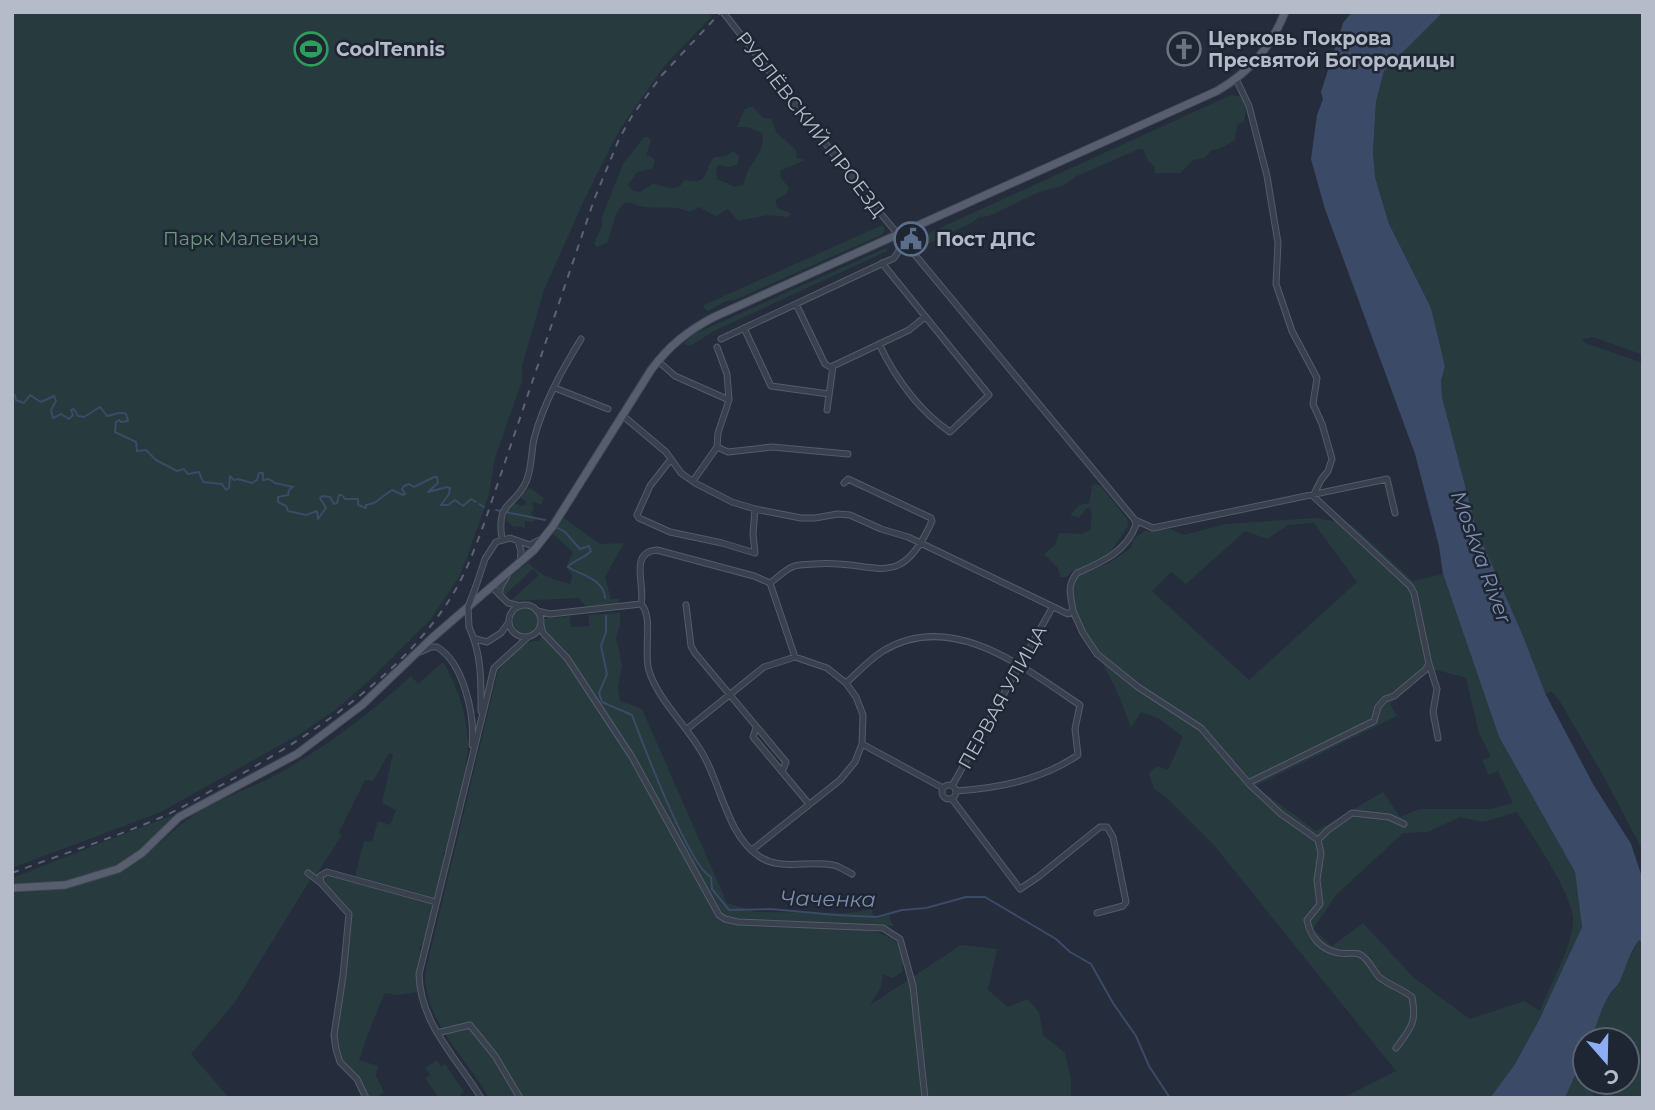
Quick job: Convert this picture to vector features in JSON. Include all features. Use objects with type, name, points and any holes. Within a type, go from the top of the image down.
[{"type":"main road","points":[[12,888],[77,883],[124,866],[142,853],[179,817],[306,747],[381,689],[414,656],[519,563],[548,532],[658,360],[676,340],[704,323],[898,234],[1195,103],[1236,79],[1267,48],[1285,12]]},
{"type":"street","name":"РУБЛЁВСКИЙ ПРОЕЗД","points":[[723,12],[834,156],[1135,520]]},
{"type":"street","points":[[1236,79],[1249,106],[1267,176],[1278,243],[1276,284],[1292,331],[1317,378],[1312,404],[1322,424],[1332,459],[1314,496]]},
{"type":"street","points":[[721,339],[894,258],[899,251],[898,234]]},
{"type":"street","points":[[879,344],[893,372],[923,409],[948,431],[952,432],[989,396],[882,263]]},
{"type":"street","points":[[796,304],[825,364],[832,368]]},
{"type":"street","points":[[832,368],[909,330],[925,317]]},
{"type":"street","points":[[744,328],[771,386],[829,394]]},
{"type":"street","points":[[502,539],[502,516],[506,506],[527,480],[537,429],[581,339]]},
{"type":"street","points":[[693,481],[717,447],[718,433],[729,400],[727,374],[716,347]]},
{"type":"street","points":[[658,360],[675,376],[729,400]]},
{"type":"street","points":[[827,410],[832,368]]},
{"type":"street","points":[[555,388],[608,409]]},
{"type":"street","points":[[622,415],[671,459],[679,471],[732,502],[805,519],[850,515],[881,529],[904,535],[1052,608],[1068,614],[1073,611]]},
{"type":"street","points":[[717,447],[728,452],[772,447],[848,454]]},
{"type":"street","points":[[671,459],[650,486],[637,515],[639,518],[670,532],[755,553],[755,509]]},
{"type":"street","points":[[770,583],[792,567],[827,563],[871,569],[896,567],[922,544],[931,518],[848,479],[844,484]]},
{"type":"street","points":[[1135,520],[1153,528],[1387,479],[1395,513]]},
{"type":"street","points":[[1314,496],[1410,586],[1414,593],[1437,689],[1433,712],[1438,738]]},
{"type":"street","points":[[1135,520],[1134,532],[1114,555],[1074,577],[1069,592],[1073,611],[1083,633],[1097,654],[1138,687],[1201,728],[1248,783],[1281,814],[1318,840],[1321,853],[1317,880],[1320,904],[1307,920],[1310,934],[1329,949],[1362,956],[1380,977],[1412,997],[1415,1017],[1412,1026],[1396,1048]]},
{"type":"street","points":[[481,721],[481,668],[469,627],[468,607],[492,547],[502,539],[510,538],[530,545],[548,532]]},
{"type":"street","points":[[518,541],[522,551],[519,563]]},
{"type":"street","points":[[641,604],[643,597],[640,565],[644,555],[650,550],[770,583]]},
{"type":"street","points":[[500,595],[502,583],[511,570]]},
{"type":"street","points":[[770,583],[795,657]]},
{"type":"street","points":[[492,587],[508,603],[529,606],[550,614],[641,604]]},
{"type":"street","points":[[472,604],[488,595],[500,595]]},
{"type":"street","points":[[508,603],[515,647]]},
{"type":"street","points":[[641,604],[646,609],[646,648],[649,669],[656,687],[706,760],[732,822],[745,845],[761,858],[785,864],[834,864],[852,874]]},
{"type":"street","points":[[686,605],[691,646],[786,762],[782,772],[809,804]]},
{"type":"street","points":[[501,633],[514,610],[523,606]]},
{"type":"street","name":"ПЕРВАЯ УЛИЦА","points":[[952,799],[954,789],[1019,664],[1052,608]]},
{"type":"street","points":[[537,611],[543,633],[567,658],[632,757],[719,915],[738,922],[883,928],[900,939],[913,986],[925,1098]]},
{"type":"street","points":[[481,1098],[437,1033],[422,1001],[419,974],[494,668],[515,647],[531,636],[550,614]]},
{"type":"street","points":[[474,637],[479,642],[486,642],[501,633],[513,631],[522,637],[531,636],[551,641]]},
{"type":"street","points":[[846,683],[883,651],[918,636],[936,636],[971,642],[998,652],[1080,705],[1075,729],[1078,755],[1025,780],[986,789],[943,788],[862,744]]},
{"type":"street","points":[[414,656],[431,647],[437,647],[446,653],[455,668],[470,704],[473,737],[470,763]]},
{"type":"street","points":[[687,729],[764,667],[795,657],[827,668],[846,683],[856,697],[863,716],[862,744],[855,762],[840,780],[752,850]]},
{"type":"street","points":[[1248,783],[1374,721],[1378,707],[1385,699],[1394,696],[1429,664]]},
{"type":"street","points":[[943,788],[943,796],[952,799],[1020,889],[1100,827],[1107,827],[1113,837],[1126,902],[1123,906],[1097,913]]},
{"type":"street","points":[[1318,840],[1352,813],[1390,817],[1404,824]]},
{"type":"street","points":[[320,883],[320,876],[327,872],[436,902]]},
{"type":"street","points":[[308,873],[349,914],[334,1035],[340,1062],[357,1079],[366,1098]]},
{"type":"street","points":[[437,1033],[470,1025],[495,1056],[520,1098]]},
{"type":"green space","name":"Парк Малевича","points":[[12,12],[709,12],[712,16],[665,65],[620,129],[585,198],[544,290],[522,366],[522,381],[495,458],[489,494],[467,558],[459,577],[430,620],[338,708],[300,734],[161,812],[12,868]]},
{"type":"green space","points":[[1443,12],[1643,12],[1643,355],[1593,337],[1582,339],[1585,343],[1643,363],[1643,851],[1559,700],[1551,691],[1546,695],[1476,528],[1442,397],[1441,381],[1445,366],[1431,308],[1389,224],[1375,177],[1373,152],[1376,102],[1384,71]]},
{"type":"green space","points":[[1231,95],[1242,97],[1246,111],[1244,122],[1237,125],[1235,140],[1212,150],[1204,158],[1193,160],[1180,173],[1155,173],[1154,166],[1148,161],[1143,149],[1139,149],[1077,176],[1062,186],[1039,192],[989,216],[979,217],[924,246],[917,246],[920,237]]},
{"type":"green space","points":[[753,107],[763,118],[771,119],[777,133],[796,150],[797,158],[805,160],[780,171],[781,178],[789,188],[786,194],[776,200],[776,204],[778,209],[791,214],[788,217],[768,215],[738,221],[728,209],[716,216],[699,207],[689,212],[677,208],[624,203],[617,212],[607,243],[597,247],[594,244],[623,164],[644,137],[651,141],[646,155],[655,162],[652,169],[637,172],[628,185],[633,191],[640,192],[654,183],[675,188],[685,180],[698,181],[705,176],[714,157],[726,156],[733,151],[739,156],[738,164],[730,167],[719,165],[716,168],[717,179],[735,187],[743,185],[763,143],[762,133],[748,127],[737,127],[745,109]]},
{"type":"green space","points":[[880,226],[885,229],[883,234],[735,300],[726,301],[708,311],[703,308],[704,305]]},
{"type":"green space","points":[[886,248],[887,251],[714,331],[690,346],[683,344],[694,334]]},
{"type":"green space","points":[[1092,486],[1101,486],[1127,519],[1128,526],[1108,556],[1074,570],[1066,577],[1060,577],[1058,568],[1044,554],[1055,545],[1059,533],[1082,534],[1090,530],[1090,508],[1079,518],[1070,515],[1079,505],[1089,503]]},
{"type":"green space","points":[[530,488],[544,498],[541,505],[532,503],[534,510],[531,513],[536,520],[525,521],[525,528],[513,527],[506,520],[508,510],[512,502],[525,505],[526,501],[521,499],[521,494]]},
{"type":"green space","points":[[564,518],[600,544],[624,543],[605,577],[611,599],[619,599],[620,605],[586,607],[579,598],[510,601],[539,575],[533,569],[505,595],[502,589],[505,582],[528,562],[542,574],[570,584],[572,576],[566,567],[573,552],[553,534]]},
{"type":"green space","points":[[1317,518],[1352,525],[1413,581],[1443,574],[1499,737],[1575,872],[1582,927],[1539,1020],[1515,1064],[1490,1098],[1343,1098],[1396,1071],[1213,844],[1169,800],[1154,789],[1149,774],[1157,766],[1168,770],[1183,737],[1158,718],[1141,712],[1131,727],[1116,689],[1076,612],[1072,591],[1075,578],[1109,563],[1131,548],[1133,540],[1144,531],[1170,529],[1184,535],[1226,524]],"holes":[[[1314,523],[1357,582],[1249,680],[1152,591],[1171,572],[1186,584],[1245,531],[1267,539],[1288,525]],[[1437,670],[1466,678],[1479,733],[1491,757],[1482,760],[1489,775],[1498,771],[1513,803],[1491,809],[1420,809],[1400,817],[1383,792],[1316,831],[1255,786],[1397,716],[1390,704],[1426,674]],[[1517,812],[1552,867],[1568,899],[1573,924],[1568,946],[1540,1011],[1524,1001],[1470,1019],[1414,978],[1363,923],[1332,946],[1313,929],[1336,895],[1403,833],[1428,832],[1460,817],[1483,822]]]},
{"type":"green space","points":[[526,608],[535,612],[539,621],[535,630],[526,634],[517,630],[513,621],[517,612]]},
{"type":"green space","points":[[620,613],[616,638],[622,665],[618,688],[620,701],[642,709],[727,903],[755,912],[849,913],[872,909],[877,919],[889,915],[893,926],[831,923],[831,929],[882,934],[892,939],[899,947],[903,958],[902,972],[893,978],[883,974],[881,987],[870,1005],[961,945],[997,949],[988,990],[1008,1007],[1027,999],[1039,1012],[1043,1035],[1065,1053],[1071,1079],[1071,1098],[489,1098],[439,1024],[427,991],[425,973],[498,671],[521,646],[539,641],[544,632],[542,622],[552,615],[555,618],[570,616],[571,627],[589,626],[589,615]]},
{"type":"green space","points":[[443,662],[464,711],[468,767],[447,850],[442,854],[445,857],[434,899],[355,877],[364,841],[372,842],[378,821],[390,825],[396,810],[382,803],[393,754],[389,753],[373,781],[365,780],[338,834],[342,835],[316,875],[313,875],[235,1002],[191,1054],[229,1098],[12,1098],[12,893],[83,883],[117,872],[148,853],[197,813],[292,766],[346,730],[411,676],[418,684]]},
{"type":"green space","points":[[173,815],[140,849],[99,873],[61,882],[12,884],[12,878]]},
{"type":"green space","points":[[326,874],[431,902],[433,905],[423,945],[419,948],[418,992],[397,995],[385,993],[359,1060],[378,1066],[376,1076],[384,1092],[376,1098],[370,1098],[358,1077],[341,1061],[338,1051],[337,1031],[351,914],[321,881]]},
{"type":"green space","points":[[1639,940],[1643,944],[1643,1098],[1602,1098],[1641,1096],[1641,1026],[1596,1026],[1610,995],[1620,983],[1620,977]]},
{"type":"green space","points":[[437,1060],[441,1067],[445,1064],[464,1092],[460,1095],[462,1098],[439,1098],[425,1078],[430,1075],[425,1068]]},
{"type":"green space","points":[[1571,1084],[1571,1096],[1593,1096],[1593,1098],[1565,1098]]},
{"type":"water","name":"Moskva River","points":[[1352,12],[1443,12],[1384,71],[1376,102],[1373,152],[1375,177],[1389,224],[1431,308],[1445,366],[1441,381],[1442,397],[1476,528],[1546,695],[1593,784],[1631,844],[1643,880],[1643,944],[1639,940],[1619,983],[1604,1005],[1596,1026],[1571,1026],[1571,1084],[1565,1098],[1490,1098],[1515,1064],[1539,1020],[1582,927],[1575,872],[1499,737],[1443,574],[1439,546],[1415,454],[1325,209],[1311,159],[1317,115],[1323,99],[1321,92],[1343,23]]},
{"type":"waterway","name":"Чаченка","points":[[12,404],[12,396],[15,395],[16,400],[24,403],[30,395],[41,402],[54,396],[56,401],[51,410],[53,418],[61,414],[69,419],[73,415],[71,410],[74,409],[78,416],[84,417],[100,407],[107,416],[126,414],[128,421],[116,422],[115,432],[136,442],[137,451],[146,450],[156,460],[177,471],[184,469],[188,474],[199,472],[203,482],[222,484],[226,490],[229,488],[230,476],[234,480],[252,483],[257,480],[259,473],[263,473],[263,480],[269,479],[293,487],[288,495],[278,497],[278,502],[286,506],[288,511],[306,515],[317,511],[318,519],[326,508],[320,498],[322,496],[330,497],[334,504],[337,503],[339,495],[345,499],[358,499],[358,505],[366,508],[366,505],[374,503],[392,490],[403,495],[404,486],[409,484],[414,487],[434,477],[437,477],[438,483],[428,492],[450,488],[441,505],[448,505],[455,500],[463,506],[471,499],[476,502]]},
{"type":"waterway","name":"Чаченка","points":[[479,504],[484,507]]},
{"type":"waterway","name":"Чаченка","points":[[496,510],[545,520]]},
{"type":"waterway","name":"Чаченка","points":[[558,528],[580,549],[589,546],[591,551],[568,567],[601,586],[605,598]]},
{"type":"waterway","name":"Чаченка","points":[[606,616],[606,632],[601,646],[607,674],[599,693],[602,702],[632,715],[679,829],[702,868],[711,877],[712,889],[729,910],[771,909],[877,917],[966,897],[985,897],[1056,939],[1070,952],[1091,964],[1136,1036],[1149,1066],[1170,1098]]},
{"type":"railway","points":[[12,873],[162,817],[250,769],[348,705],[379,680],[432,625],[453,594],[475,549],[594,200],[619,139],[662,75],[721,12]]},
{"type":"place","name":"CoolTennis","points":[[311,49]]},
{"type":"place","name":"Церковь Покрова Пресвятой Богородицы","points":[[1184,49]]},
{"type":"place","name":"Пост ДПС","points":[[911,239]]}]
